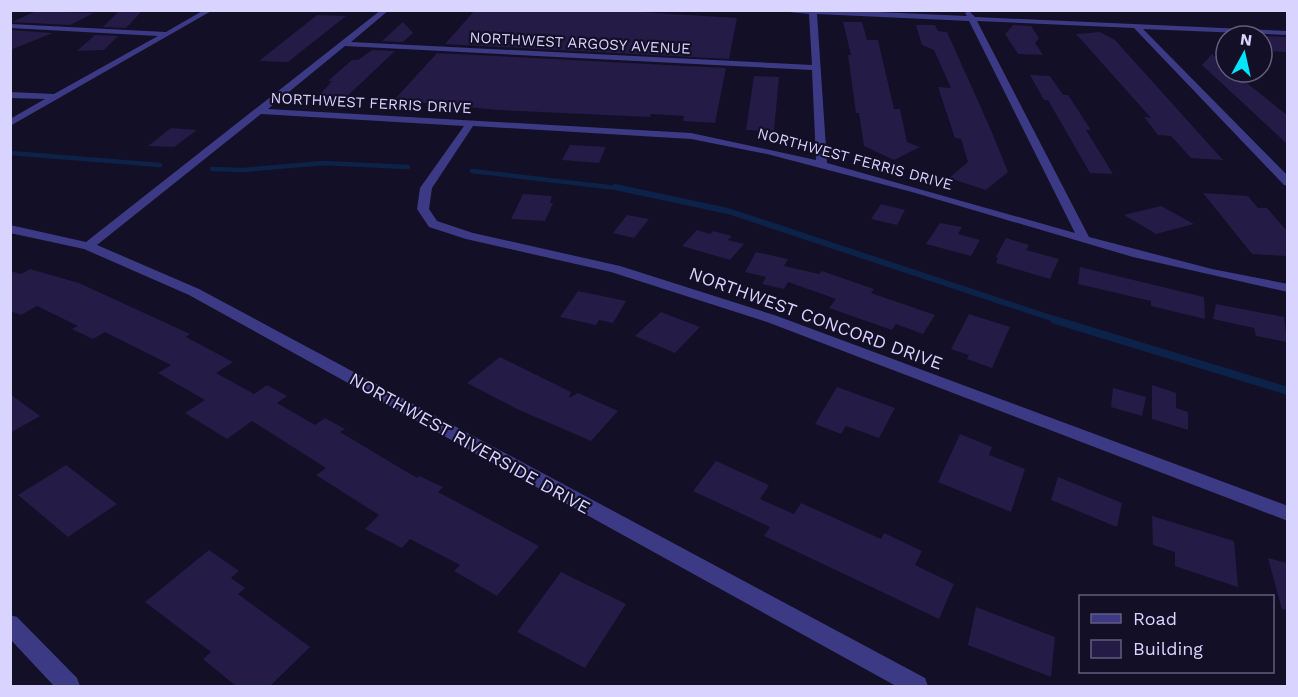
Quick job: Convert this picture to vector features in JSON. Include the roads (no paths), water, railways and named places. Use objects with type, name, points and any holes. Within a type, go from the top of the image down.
[{"type":"street","points":[[10,123],[210,10]]},
{"type":"street","points":[[88,246],[386,10]]},
{"type":"street","points":[[773,10],[970,15],[1137,27],[1287,33]]},
{"type":"street","points":[[813,12],[822,163]]},
{"type":"street","points":[[970,15],[1083,237]]},
{"type":"street","points":[[10,26],[167,34]]},
{"type":"street","points":[[1137,27],[1287,183]]},
{"type":"street","name":"NORTHWEST ARGOSY AVENUE","points":[[344,44],[815,68]]},
{"type":"street","points":[[10,94],[56,97]]},
{"type":"street","name":"NORTHWEST FERRIS DRIVE","points":[[260,111],[691,136],[822,163],[1188,267],[1287,288]]},
{"type":"street","name":"NORTHWEST CONCORD DRIVE","points":[[470,124],[426,188],[423,209],[433,224],[470,236],[615,269],[772,319],[1287,514]]},
{"type":"street","name":"NORTHWEST RIVERSIDE DRIVE","points":[[10,229],[88,246],[194,292],[917,687]]},
{"type":"street","points":[[10,624],[69,687]]},
{"type":"waterway","points":[[10,153],[160,165]]},
{"type":"waterway","points":[[212,169],[243,170],[323,163],[408,167]]},
{"type":"waterway","points":[[472,171],[624,189]]},
{"type":"waterway","points":[[615,187],[624,189]]},
{"type":"waterway","points":[[624,189],[728,211],[1060,321]]},
{"type":"waterway","points":[[1055,320],[1288,391]]}]
